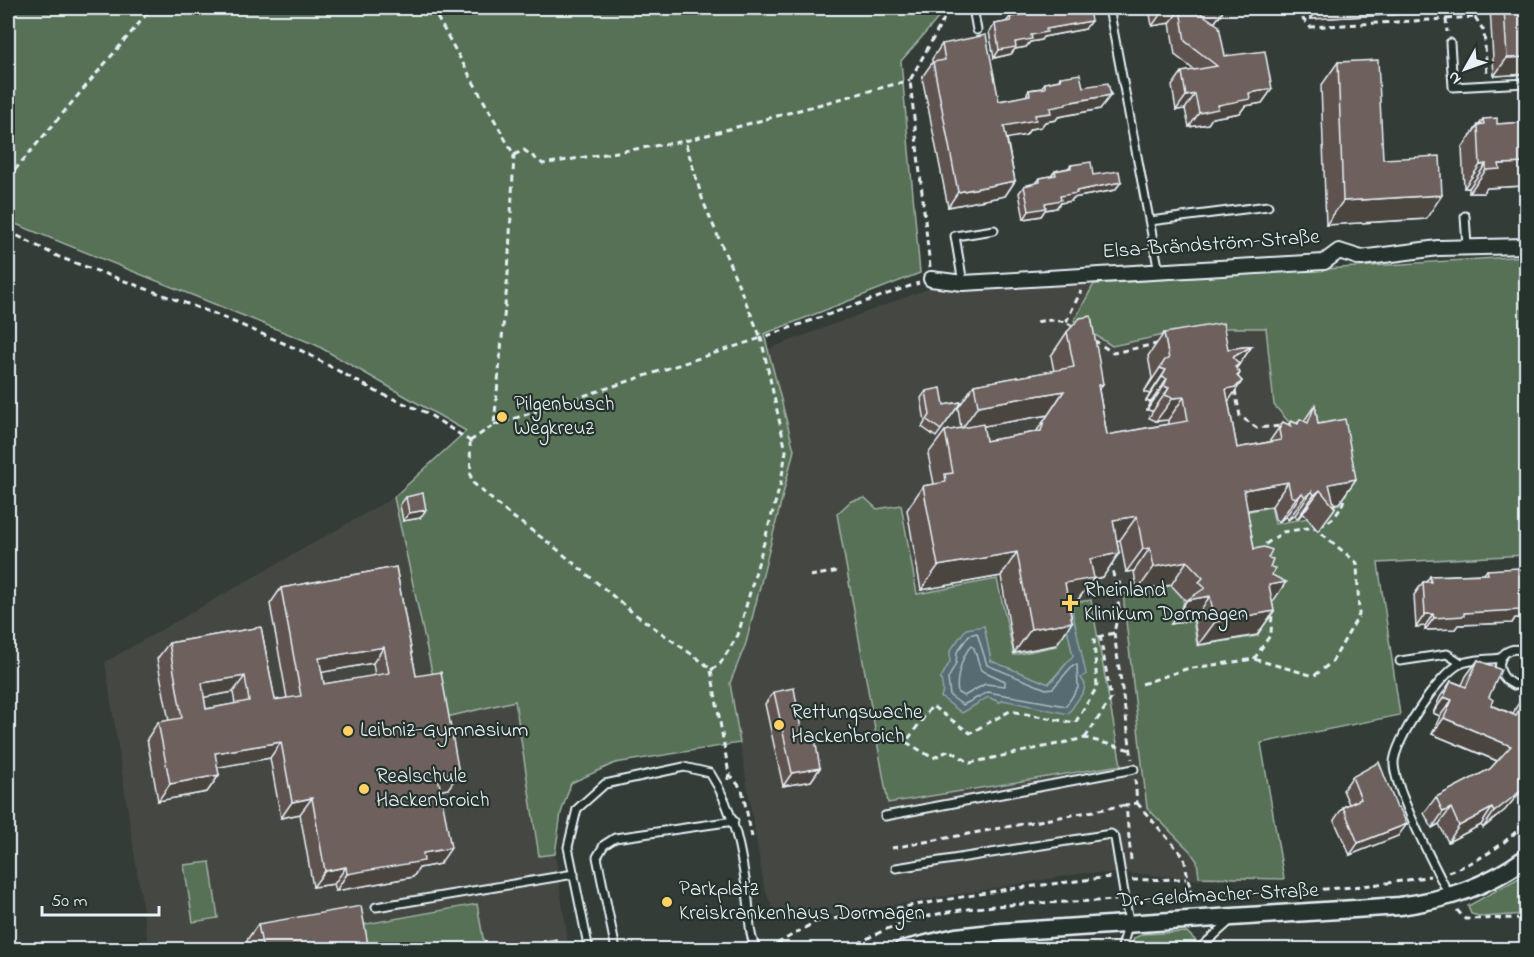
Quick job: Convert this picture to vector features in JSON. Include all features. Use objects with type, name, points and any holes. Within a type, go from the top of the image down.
[{"type":"street","name":"Elsa-Brändström-Straße","points":[[932,279],[963,283],[1324,262],[1339,251],[1361,258],[1467,246],[1527,246]]},
{"type":"street","name":"Dr.-Geldmacher-Straße","points":[[902,950],[956,937],[1129,923],[1354,911],[1451,897],[1509,871],[1527,858]]},
{"type":"lane","points":[[973,8],[977,30]]},
{"type":"lane","points":[[1109,8],[1160,272]]},
{"type":"lane","points":[[1450,43],[1453,87],[1527,83]]},
{"type":"lane","points":[[1150,220],[1268,206]]},
{"type":"lane","points":[[1465,216],[1467,246]]},
{"type":"lane","points":[[963,283],[955,236],[994,230]]},
{"type":"lane","points":[[1527,652],[1520,648],[1509,650],[1501,658],[1499,670],[1504,680],[1514,685],[1527,682]]},
{"type":"lane","points":[[1400,661],[1447,654],[1461,663]]},
{"type":"lane","points":[[1451,897],[1397,779],[1394,763],[1398,747],[1446,673],[1461,663],[1501,658]]},
{"type":"lane","points":[[589,950],[568,847],[577,809],[605,784],[684,767],[710,773],[724,795],[734,821],[748,900],[752,941],[757,950]]},
{"type":"lane","points":[[885,816],[1134,769]]},
{"type":"lane","points":[[616,950],[597,857],[604,844],[615,838],[734,821]]},
{"type":"lane","points":[[896,868],[1106,833],[1115,838],[1129,923],[1121,950]]},
{"type":"lane","points":[[376,907],[574,874]]},
{"type":"lane","points":[[1198,950],[1234,917]]},
{"type":"path","points":[[8,178],[152,8]]},
{"type":"path","points":[[432,8],[514,155],[508,274],[494,425]]},
{"type":"path","points":[[470,441],[494,425],[761,338],[932,279],[910,80],[950,8]]},
{"type":"path","points":[[1300,8],[1303,19],[1310,27],[1475,17]]},
{"type":"path","points":[[1474,8],[1475,17],[1484,31],[1487,85]]},
{"type":"path","points":[[1446,20],[1450,43]]},
{"type":"path","points":[[514,155],[524,150],[543,164],[685,141],[910,80]]},
{"type":"path","points":[[685,141],[703,201],[761,338],[786,451],[781,482],[738,635],[720,664],[711,670]]},
{"type":"path","points":[[8,231],[59,257],[215,314],[303,351],[377,392],[428,413],[470,441]]},
{"type":"path","points":[[1066,322],[1089,276]]},
{"type":"path","points":[[1036,322],[1045,320],[1066,322],[1076,328]]},
{"type":"path","points":[[1085,334],[1113,353],[1166,342]]},
{"type":"path","points":[[1233,382],[1240,416],[1257,428],[1293,425]]},
{"type":"path","points":[[470,441],[471,481],[506,512],[552,545],[632,612],[705,663],[711,670],[729,774],[724,795]]},
{"type":"path","points":[[1262,555],[1263,546],[1283,532],[1327,524],[1338,514],[1346,494],[1344,484]]},
{"type":"path","points":[[1142,684],[1186,669],[1254,658],[1314,676],[1332,662],[1359,615],[1358,563],[1314,527]]},
{"type":"path","points":[[1110,552],[1119,608],[1114,633],[1137,803],[1184,857],[1186,879],[1191,894]]},
{"type":"path","points":[[810,576],[839,571]]},
{"type":"path","points":[[1115,584],[1125,582]]},
{"type":"path","points":[[1254,658],[1271,634],[1272,603]]},
{"type":"path","points":[[1114,633],[1094,638],[1097,687],[1075,723],[1010,711],[970,733],[932,706],[906,742],[933,758],[950,750],[970,763],[1085,738],[1131,750]]},
{"type":"path","points":[[1085,738],[1111,699],[1100,635]]},
{"type":"path","points":[[729,774],[742,789],[752,837]]},
{"type":"path","points":[[892,848],[1137,803]]},
{"type":"path","points":[[1126,805],[1133,880]]},
{"type":"path","points":[[849,950],[863,940],[905,922],[941,914],[1010,906],[1191,894],[1290,891],[1400,882],[1439,874],[1485,855],[1514,835],[1527,822]]},
{"type":"path","points":[[767,950],[815,922],[1009,889],[1090,878],[1186,879]]},
{"type":"path","points":[[1451,897],[1459,916],[1464,919],[1527,918]]},
{"type":"shaded area","name":"Rheinland Klinikum Dormagen","points":[[1325,269],[1400,715],[1261,743],[1284,879],[1203,880],[1141,874],[1084,873],[798,921],[772,908],[764,886],[730,683],[746,643],[794,450],[768,349],[930,288],[1077,283]]},
{"type":"shaded area","points":[[394,497],[442,718],[515,701],[539,856],[555,854],[569,949],[149,949],[105,662]]},
{"type":"green space","points":[[8,8],[947,8],[901,61],[920,273],[764,334],[794,450],[746,643],[730,683],[740,743],[615,763],[571,783],[561,813],[555,854],[539,856],[515,701],[442,718],[394,497],[466,431],[316,345],[8,221]]},
{"type":"green space","points":[[1526,256],[1526,555],[1378,563],[1400,715],[1261,743],[1284,879],[1199,877],[1197,861],[1190,851],[1147,808],[1123,594],[1180,584],[1187,622],[1193,621],[1197,646],[1258,636],[1255,610],[1229,515],[1271,507],[1275,524],[1315,517],[1314,509],[1339,504],[1330,440],[1302,437],[1274,405],[1266,328],[1197,328],[1112,346],[1074,321],[1094,284]]},
{"type":"green space","points":[[865,498],[877,509],[901,505],[917,594],[997,579],[1014,655],[1057,646],[1050,606],[1091,600],[1121,765],[888,803],[837,514],[851,501]],"holes":[[[1066,622],[1082,681],[999,702],[988,697],[941,698],[944,691],[941,678],[950,662],[984,627],[991,661],[1048,684],[1073,656]]]},
{"type":"green space","points":[[210,862],[218,918],[193,922],[184,865]]},
{"type":"green space","points":[[1526,874],[1526,914],[1482,917],[1471,914],[1468,906]]},
{"type":"green space","points":[[477,904],[485,949],[364,949],[360,925]]},
{"type":"green space","points":[[1187,932],[1197,942],[1187,949],[1130,949],[1134,938],[1143,934]]},
{"type":"water","points":[[1071,605],[1086,674],[1081,678],[1085,684],[1084,691],[1068,714],[1003,700],[1000,702],[988,697],[962,713],[941,697],[943,691],[941,678],[950,662],[950,651],[966,629],[984,626],[991,661],[1049,684],[1073,656],[1066,623],[1058,607]]},
{"type":"building","points":[[1062,8],[1063,14],[1089,9],[1091,21],[1046,29],[1047,32],[1031,35],[1032,39],[1015,42],[1016,47],[999,50],[995,24],[1011,21],[1010,17],[1026,14],[1025,9]]},
{"type":"building","points":[[1161,8],[1225,8],[1199,12],[1219,26],[1225,56],[1265,51],[1272,89],[1249,93],[1250,99],[1218,105],[1218,109],[1199,113],[1195,94],[1186,96],[1182,72],[1217,66],[1185,41],[1180,9],[1162,12]]},
{"type":"building","points":[[1504,8],[1527,8],[1527,57],[1507,58]]},
{"type":"building","points":[[986,35],[999,101],[1030,95],[1029,90],[1045,88],[1045,83],[1061,80],[1060,77],[1080,74],[1083,87],[1108,83],[1111,95],[1066,103],[1066,105],[1050,108],[1051,113],[1035,115],[1036,120],[1004,126],[1015,181],[958,192],[933,62],[945,60],[942,44]]},
{"type":"building","points":[[1378,60],[1383,159],[1440,156],[1442,195],[1343,201],[1338,62]]},
{"type":"building","points":[[1497,118],[1497,124],[1527,122],[1527,163],[1499,164],[1500,169],[1486,170],[1486,164],[1480,165],[1478,125],[1484,124],[1483,119]]},
{"type":"building","points":[[1091,162],[1093,175],[1119,171],[1121,182],[1060,196],[1061,200],[1045,203],[1046,208],[1029,211],[1024,186],[1040,182],[1040,178],[1056,175],[1055,171],[1071,168],[1071,165]]},
{"type":"building","points":[[1091,316],[1103,384],[1098,385],[1107,435],[1188,421],[1184,397],[1173,398],[1165,395],[1169,388],[1164,386],[1167,379],[1162,377],[1166,370],[1160,368],[1165,360],[1169,359],[1164,333],[1223,323],[1228,349],[1252,346],[1233,357],[1239,364],[1235,367],[1240,373],[1237,376],[1242,381],[1236,387],[1226,389],[1237,448],[1281,440],[1279,430],[1283,422],[1291,426],[1291,421],[1298,424],[1300,419],[1308,423],[1315,405],[1318,424],[1345,419],[1356,479],[1329,484],[1335,508],[1320,490],[1314,495],[1312,491],[1305,497],[1302,493],[1296,498],[1291,496],[1288,482],[1244,490],[1254,549],[1264,547],[1272,550],[1268,558],[1273,559],[1270,567],[1275,568],[1272,575],[1286,582],[1269,585],[1274,611],[1215,622],[1210,596],[1187,600],[1205,588],[1199,582],[1203,578],[1187,561],[1154,567],[1150,548],[1143,549],[1137,516],[1113,520],[1119,553],[1090,559],[1094,578],[1065,583],[1072,622],[1031,629],[1017,552],[938,566],[923,486],[946,482],[945,474],[953,473],[945,431],[983,424],[986,441],[1041,431],[1044,421],[1064,391],[978,406],[974,385],[1074,367],[1067,332],[1080,318]]},
{"type":"building","points":[[941,388],[944,405],[961,402],[941,430],[927,420],[930,415],[926,391]]},
{"type":"building","points":[[423,493],[426,510],[409,513],[406,497]]},
{"type":"building","points":[[396,567],[416,676],[441,672],[459,773],[438,776],[451,848],[423,853],[424,861],[347,874],[346,867],[325,871],[312,798],[292,802],[281,742],[215,753],[219,775],[170,784],[158,722],[182,718],[169,643],[261,627],[275,700],[301,696],[281,588]],"holes":[[[384,647],[389,673],[324,684],[319,658]],[[245,676],[249,701],[206,709],[202,683]]]},
{"type":"building","points":[[1518,568],[1518,573],[1526,573],[1527,606],[1520,606],[1521,610],[1464,613],[1464,616],[1434,618],[1433,614],[1425,614],[1423,582],[1431,582],[1430,576],[1488,574],[1487,570]]},
{"type":"building","points":[[1478,660],[1501,670],[1489,697],[1493,700],[1491,705],[1516,716],[1527,692],[1527,782],[1517,794],[1494,812],[1492,808],[1459,826],[1451,808],[1443,812],[1436,797],[1490,769],[1511,746],[1444,718],[1452,700],[1444,697],[1451,681],[1466,687]]},
{"type":"building","points":[[794,688],[802,735],[814,733],[820,768],[792,773],[774,692]]},
{"type":"building","points":[[1379,762],[1397,808],[1399,807],[1407,824],[1358,843],[1343,807],[1361,799],[1352,777]]},
{"type":"building","points":[[361,906],[369,950],[263,950],[258,924]]},
{"type":"building","points":[[556,939],[558,950],[546,950],[544,941]]},
{"type":"place","name":"Pilgenbusch Wegkreuz","points":[[502,417]]},
{"type":"place","name":"Rheinland Klinikum Dormagen","points":[[1070,603]]},
{"type":"place","name":"Rettungswache Hackenbroich","points":[[779,725]]},
{"type":"place","name":"Leibniz-Gymnasium","points":[[348,731]]},
{"type":"place","name":"Realschule Hackenbroich","points":[[364,789]]},
{"type":"place","name":"Parkplatz Kreiskrankenhaus Dormagen","points":[[667,902]]}]
